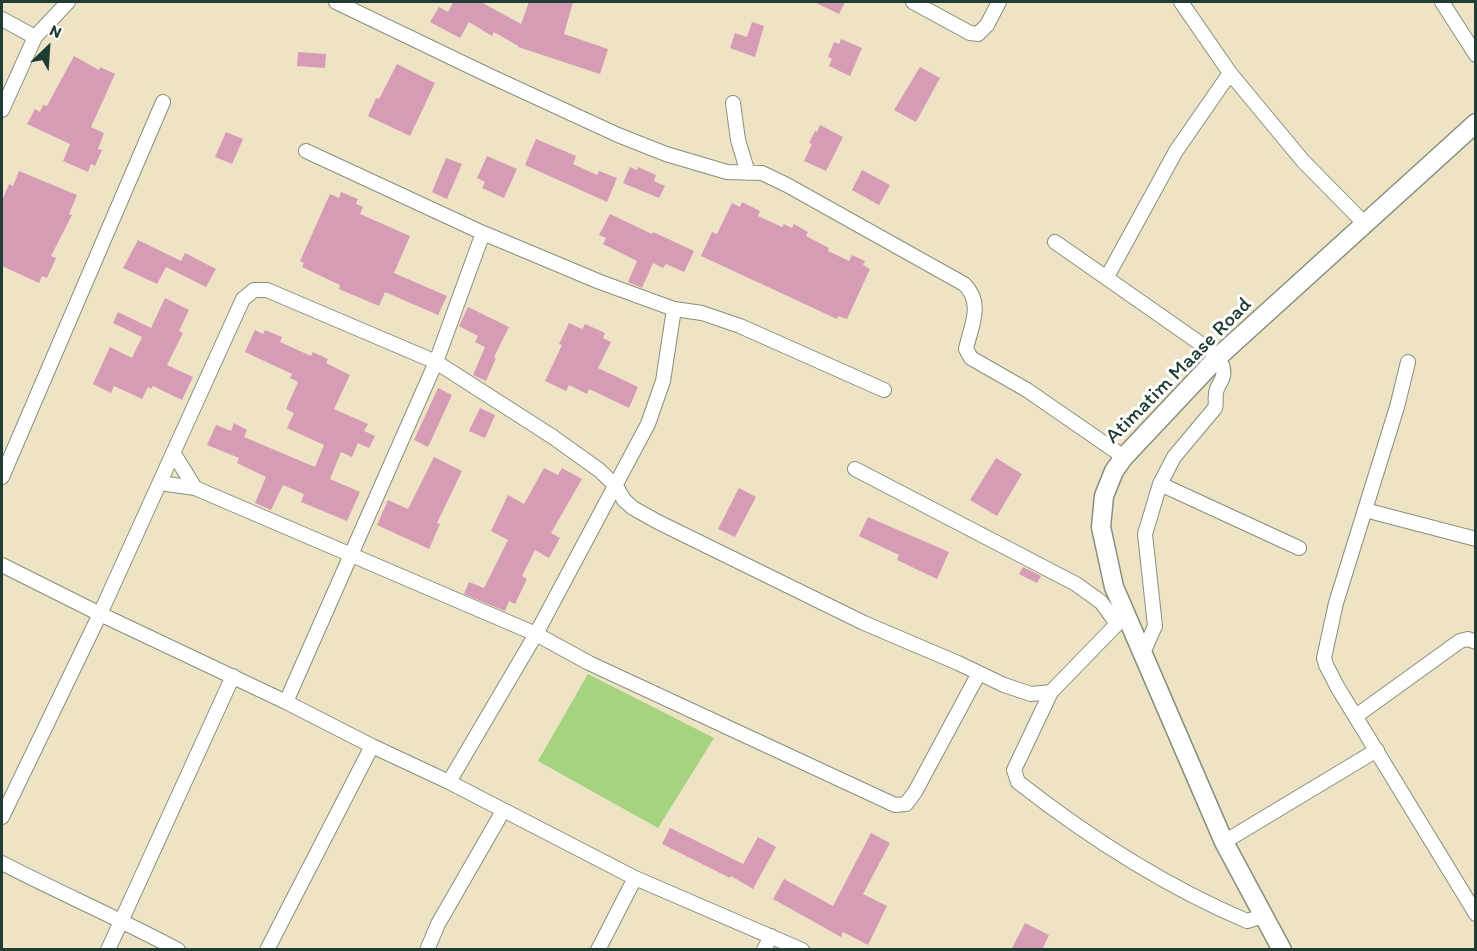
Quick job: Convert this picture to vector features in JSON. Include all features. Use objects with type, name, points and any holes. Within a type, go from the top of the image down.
[{"type":"main road","name":"Atimatim Maase Road","points":[[1282,950],[1224,842],[1143,653],[1121,618],[1101,527],[1104,496],[1114,471],[1124,457],[1218,357],[1476,123]]},
{"type":"street","points":[[2,110],[35,37],[68,2]]},
{"type":"street","points":[[336,2],[618,135],[666,154],[727,172],[762,173],[964,284],[973,293],[976,306],[966,349],[971,358],[1027,390],[1124,457]]},
{"type":"street","points":[[913,2],[970,33],[978,34],[987,25],[999,2]]},
{"type":"street","points":[[1181,2],[1230,74],[1303,161],[1365,224]]},
{"type":"street","points":[[1442,2],[1476,55]]},
{"type":"street","points":[[2,19],[35,37]]},
{"type":"street","points":[[1107,277],[1176,151],[1230,74]]},
{"type":"street","points":[[2,477],[163,102]]},
{"type":"street","points":[[732,103],[738,140],[748,172]]},
{"type":"street","points":[[306,151],[483,233],[600,282],[674,309],[702,313],[740,326],[884,390]]},
{"type":"street","points":[[286,702],[436,362],[483,233]]},
{"type":"street","points":[[1055,242],[1218,357],[1224,375],[1216,391],[1215,408],[1174,457],[1160,484],[1145,534],[1155,626],[1143,653]]},
{"type":"street","points":[[2,817],[100,614],[243,299],[254,290],[267,290],[436,362],[553,436],[599,470],[616,486],[624,501],[658,522],[864,623],[1004,686],[1031,694],[1051,692]]},
{"type":"street","points":[[449,782],[536,634],[648,424],[659,394],[674,309]]},
{"type":"street","points":[[1408,362],[1397,407],[1336,603],[1324,658],[1338,688],[1476,914]]},
{"type":"street","points":[[174,454],[195,488]]},
{"type":"street","points":[[855,469],[1076,584],[1121,618],[1051,692],[1014,770],[1018,782],[1113,849],[1216,908],[1247,921],[1263,916]]},
{"type":"street","points":[[160,483],[195,488],[536,634],[589,663],[895,805],[906,804],[915,792],[979,673]]},
{"type":"street","points":[[1160,484],[1299,548]]},
{"type":"street","points":[[1365,510],[1476,539]]},
{"type":"street","points":[[2,565],[449,782],[635,878],[802,950]]},
{"type":"street","points":[[1356,716],[1460,641],[1468,639],[1476,642]]},
{"type":"street","points":[[108,950],[232,676]]},
{"type":"street","points":[[267,950],[372,746]]},
{"type":"street","points":[[1224,842],[1377,750]]},
{"type":"street","points":[[426,950],[438,924],[503,811]]},
{"type":"street","points":[[2,863],[50,888],[122,920],[178,950]]},
{"type":"street","points":[[598,950],[635,878]]},
{"type":"street","points":[[764,950],[771,936]]},
{"type":"green space","points":[[588,674],[714,738],[658,828],[538,761]]},
{"type":"building","points":[[453,2],[481,2],[521,24],[529,2],[573,2],[564,34],[608,49],[600,74],[518,47],[494,32],[492,36],[469,22],[460,38],[430,22],[439,7],[448,12]]},
{"type":"building","points":[[814,2],[845,2],[839,14]]},
{"type":"building","points":[[752,22],[764,26],[755,57],[730,48],[735,33],[747,37]]},
{"type":"building","points":[[841,39],[862,48],[850,76],[829,66],[832,59],[828,57],[834,42],[839,44]]},
{"type":"building","points":[[298,52],[326,54],[325,68],[297,66]]},
{"type":"building","points":[[74,56],[99,70],[100,67],[115,74],[91,127],[104,133],[98,149],[102,150],[95,166],[91,164],[88,172],[63,161],[70,144],[27,124],[35,109],[40,112],[43,105],[47,106]]},
{"type":"building","points":[[397,64],[435,83],[410,136],[368,116]]},
{"type":"building","points":[[920,67],[940,78],[916,122],[894,110]]},
{"type":"building","points":[[820,125],[843,137],[826,171],[804,161],[812,144],[809,143]]},
{"type":"building","points":[[226,132],[243,139],[232,164],[215,157]]},
{"type":"building","points":[[536,139],[576,156],[573,164],[597,175],[599,171],[617,178],[607,202],[525,165]]},
{"type":"building","points":[[487,156],[517,169],[504,198],[482,188],[485,182],[477,178]]},
{"type":"building","points":[[446,158],[462,164],[447,199],[432,192]]},
{"type":"building","points":[[630,167],[637,170],[638,167],[656,175],[654,181],[665,186],[659,198],[623,183]]},
{"type":"building","points":[[862,170],[890,185],[879,205],[852,190]]},
{"type":"building","points":[[19,171],[77,195],[69,214],[72,215],[51,256],[56,258],[47,278],[42,276],[39,283],[2,266],[2,201],[9,184],[13,186]]},
{"type":"building","points":[[341,192],[358,199],[356,204],[363,207],[360,214],[410,236],[394,273],[447,296],[438,315],[385,292],[379,306],[339,289],[340,285],[302,267],[304,263],[300,261],[330,194],[339,198]]},
{"type":"building","points":[[742,202],[760,211],[758,216],[782,227],[784,224],[792,228],[794,224],[808,232],[806,236],[829,248],[828,251],[849,261],[852,255],[865,261],[863,265],[870,269],[847,319],[838,316],[837,319],[701,256],[712,232],[717,234],[732,203],[740,207]]},
{"type":"building","points":[[610,214],[694,251],[684,272],[666,264],[663,268],[653,263],[642,288],[628,282],[637,261],[603,244],[606,238],[599,235]]},
{"type":"building","points":[[138,240],[181,261],[185,253],[216,269],[206,287],[166,267],[157,284],[123,268]]},
{"type":"building","points":[[165,298],[189,310],[179,331],[183,333],[167,365],[193,377],[182,400],[153,386],[151,389],[148,387],[142,399],[114,386],[111,393],[93,384],[110,347],[132,358],[142,337],[113,323],[118,312],[151,328]]},
{"type":"building","points":[[468,307],[509,327],[494,357],[496,358],[486,381],[473,375],[485,347],[475,342],[478,336],[459,326]]},
{"type":"building","points":[[569,323],[582,329],[585,324],[605,333],[603,338],[611,342],[598,368],[638,387],[629,408],[589,389],[587,394],[569,385],[566,391],[545,381],[562,345],[559,344]]},
{"type":"building","points":[[255,330],[263,334],[265,330],[282,337],[280,342],[311,356],[313,352],[328,359],[326,363],[350,375],[334,409],[368,424],[364,431],[375,436],[369,448],[358,443],[352,457],[341,452],[330,479],[360,492],[347,521],[301,502],[304,494],[283,485],[271,510],[255,503],[266,477],[237,463],[239,458],[207,445],[216,425],[231,431],[234,423],[247,430],[244,437],[315,467],[324,445],[287,428],[294,413],[286,409],[298,382],[290,378],[292,374],[245,352]]},
{"type":"building","points":[[438,388],[452,395],[428,447],[414,440]]},
{"type":"building","points":[[480,408],[495,415],[485,438],[469,431]]},
{"type":"building","points":[[434,457],[462,471],[437,523],[440,524],[429,549],[377,525],[388,500],[408,509]]},
{"type":"building","points":[[996,458],[1022,474],[997,516],[970,500]]},
{"type":"building","points":[[544,468],[558,475],[562,468],[582,479],[551,533],[560,538],[549,558],[535,550],[522,576],[527,579],[515,604],[509,601],[505,611],[464,594],[469,582],[484,588],[508,540],[491,531],[508,495],[524,504]]},
{"type":"building","points":[[739,488],[756,497],[735,537],[718,529]]},
{"type":"building","points":[[868,517],[949,552],[937,579],[897,560],[899,555],[859,536]]},
{"type":"building","points":[[1023,567],[1041,576],[1037,583],[1019,574]]},
{"type":"building","points":[[670,828],[743,864],[758,837],[776,847],[753,889],[731,876],[730,878],[662,844]]},
{"type":"building","points":[[871,833],[890,843],[863,894],[887,906],[868,945],[843,932],[841,937],[773,899],[784,879],[833,906]]},
{"type":"building","points":[[1025,923],[1049,935],[1042,950],[1011,950]]}]
